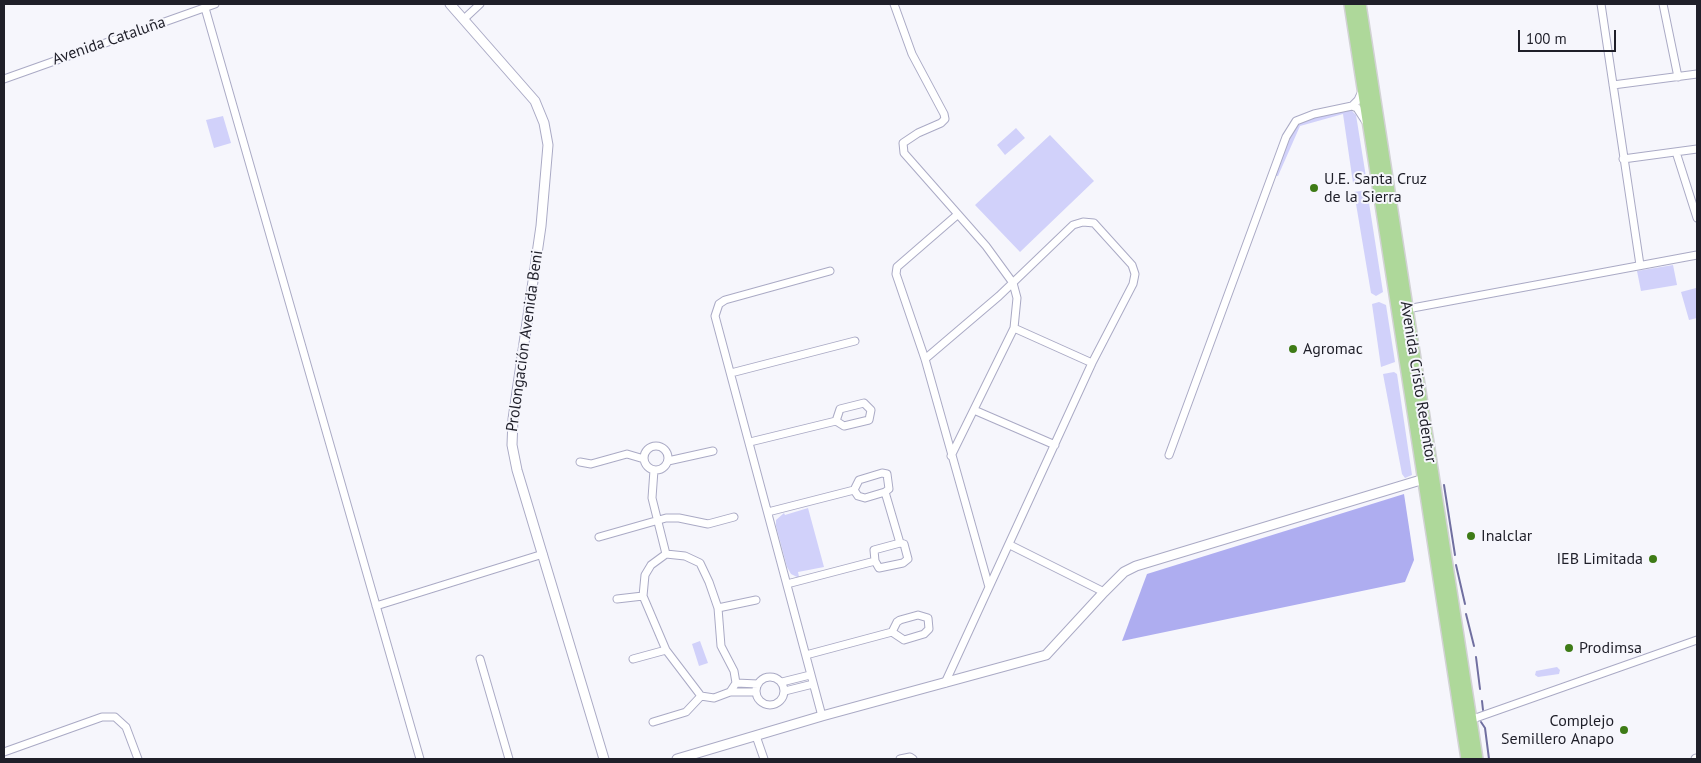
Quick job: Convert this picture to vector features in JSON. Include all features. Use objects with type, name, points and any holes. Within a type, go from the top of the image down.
[{"type":"highway","name":"Avenida Cristo Redentor","points":[[1350,4],[1405,366],[1468,759]]},
{"type":"highway","name":"Avenida Cristo Redentor","points":[[1360,4],[1477,759]]},
{"type":"street","name":"Avenida Cataluña","points":[[4,78],[215,4]]},
{"type":"street","name":"Prolongación Avenida Beni","points":[[450,4],[535,101],[544,123],[548,145],[541,226],[513,419],[512,444],[517,470],[604,759]]},
{"type":"street","points":[[464,19],[480,4]]},
{"type":"street","points":[[894,4],[912,54],[945,119],[940,124],[918,133],[903,144],[902,149],[957,215],[986,246],[1013,283],[1017,298],[1014,328],[951,456]]},
{"type":"street","points":[[1601,4],[1640,265]]},
{"type":"street","points":[[1663,4],[1678,77]]},
{"type":"street","points":[[205,8],[420,759]]},
{"type":"street","points":[[1613,86],[1697,74]]},
{"type":"street","points":[[1352,106],[1360,96],[1363,84]]},
{"type":"street","points":[[1169,455],[1286,137],[1296,121],[1314,114],[1352,106],[1357,108],[1370,128]]},
{"type":"street","points":[[1623,159],[1697,148]]},
{"type":"street","points":[[1676,152],[1697,218]]},
{"type":"street","points":[[957,215],[897,267],[898,280],[925,359],[989,587]]},
{"type":"street","points":[[925,359],[1013,283],[1072,225],[1083,222],[1094,223],[1132,265],[1135,274],[1133,284],[1092,364],[945,683]]},
{"type":"street","points":[[1407,309],[1697,255]]},
{"type":"street","points":[[822,716],[715,316],[719,304],[725,300],[830,271]]},
{"type":"street","points":[[1014,328],[1092,364]]},
{"type":"street","points":[[731,373],[855,341]]},
{"type":"street","points":[[750,442],[836,421],[844,426],[869,420],[871,410],[864,402],[840,409],[836,421]]},
{"type":"street","points":[[974,410],[1055,445]]},
{"type":"street","points":[[668,461],[667,453],[657,446],[649,448],[644,460],[647,467],[654,470],[661,469],[668,461],[713,451]]},
{"type":"street","points":[[580,462],[591,464],[627,454],[644,460]]},
{"type":"street","points":[[654,470],[652,498],[656,521],[666,554]]},
{"type":"street","points":[[768,512],[854,490],[859,480],[882,473],[887,474],[889,489],[885,492],[865,498],[858,496],[854,490]]},
{"type":"street","points":[[676,759],[822,716],[1046,655],[1124,572],[1136,566],[1424,479]]},
{"type":"street","points":[[885,492],[900,543],[904,544],[908,559],[903,563],[879,568],[875,561],[874,550],[900,543]]},
{"type":"street","points":[[599,536],[656,521],[679,518],[708,524],[734,517]]},
{"type":"street","points":[[1010,545],[1104,592]]},
{"type":"street","points":[[376,606],[543,554]]},
{"type":"street","points":[[730,692],[736,683],[734,671],[722,646],[718,608],[700,563],[685,556],[666,554],[651,565],[645,575],[643,596],[666,650],[701,696],[714,698],[730,692],[756,692]]},
{"type":"street","points":[[787,584],[875,561]]},
{"type":"street","points":[[616,599],[643,596]]},
{"type":"street","points":[[718,608],[756,600]]},
{"type":"street","points":[[806,655],[892,632],[900,620],[918,616],[928,618],[929,629],[924,634],[904,640],[892,632]]},
{"type":"street","points":[[1470,720],[1697,640]]},
{"type":"street","points":[[632,658],[666,650]]},
{"type":"street","points":[[480,659],[509,759]]},
{"type":"street","points":[[736,683],[758,684],[769,676],[782,682],[810,675]]},
{"type":"street","points":[[758,684],[756,692],[760,701],[769,705],[776,704],[782,700],[785,691],[782,682]]},
{"type":"street","points":[[785,691],[813,684]]},
{"type":"street","points":[[653,722],[686,712],[701,696]]},
{"type":"street","points":[[4,752],[102,717],[115,718],[126,727],[138,759]]},
{"type":"street","points":[[756,736],[764,759]]},
{"type":"street","points":[[900,759],[910,757],[913,759]]},
{"type":"shaded area","points":[[1350,109],[1356,115],[1366,177],[1364,180],[1353,183],[1343,114],[1300,126],[1278,176],[1274,176],[1292,132],[1297,125],[1310,117]]},
{"type":"shaded area","points":[[223,116],[231,143],[214,148],[206,120]]},
{"type":"shaded area","points":[[1016,128],[1025,138],[1005,155],[997,145]]},
{"type":"shaded area","points":[[1050,135],[1094,181],[1020,252],[975,205]]},
{"type":"shaded area","points":[[1367,190],[1383,292],[1376,296],[1371,293],[1354,192]]},
{"type":"shaded area","points":[[1673,265],[1677,285],[1641,291],[1637,271]]},
{"type":"shaded area","points":[[1696,288],[1697,318],[1689,320],[1681,292]]},
{"type":"shaded area","points":[[1379,302],[1386,305],[1395,362],[1381,367],[1372,304]]},
{"type":"shaded area","points":[[1394,372],[1397,374],[1412,475],[1405,478],[1402,474],[1383,374]]},
{"type":"shaded area","points":[[1404,494],[1414,560],[1405,582],[1122,641],[1147,574]]},
{"type":"shaded area","points":[[808,508],[824,567],[798,572],[799,577],[797,577],[791,574],[787,567],[776,520],[784,513],[785,515]]},
{"type":"shaded area","points":[[700,641],[708,663],[699,666],[692,644]]},
{"type":"shaded area","points":[[1557,667],[1560,670],[1559,674],[1538,677],[1535,675],[1536,671]]},
{"type":"waterway","points":[[1444,485],[1455,555]]},
{"type":"waterway","points":[[1456,565],[1465,604]]},
{"type":"waterway","points":[[1466,614],[1474,646]]},
{"type":"waterway","points":[[1476,657],[1480,689]]},
{"type":"waterway","points":[[1482,701],[1483,710]]},
{"type":"waterway","points":[[1481,722],[1485,728],[1489,759]]},
{"type":"place","name":"U.E. Santa Cruz de la Sierra","points":[[1314,188]]},
{"type":"place","name":"Agromac","points":[[1293,349]]},
{"type":"place","name":"Inalclar","points":[[1471,536]]},
{"type":"place","name":"IEB Limitada","points":[[1653,559]]},
{"type":"place","name":"Prodimsa","points":[[1569,648]]},
{"type":"place","name":"Complejo Semillero Anapo","points":[[1624,730]]}]
